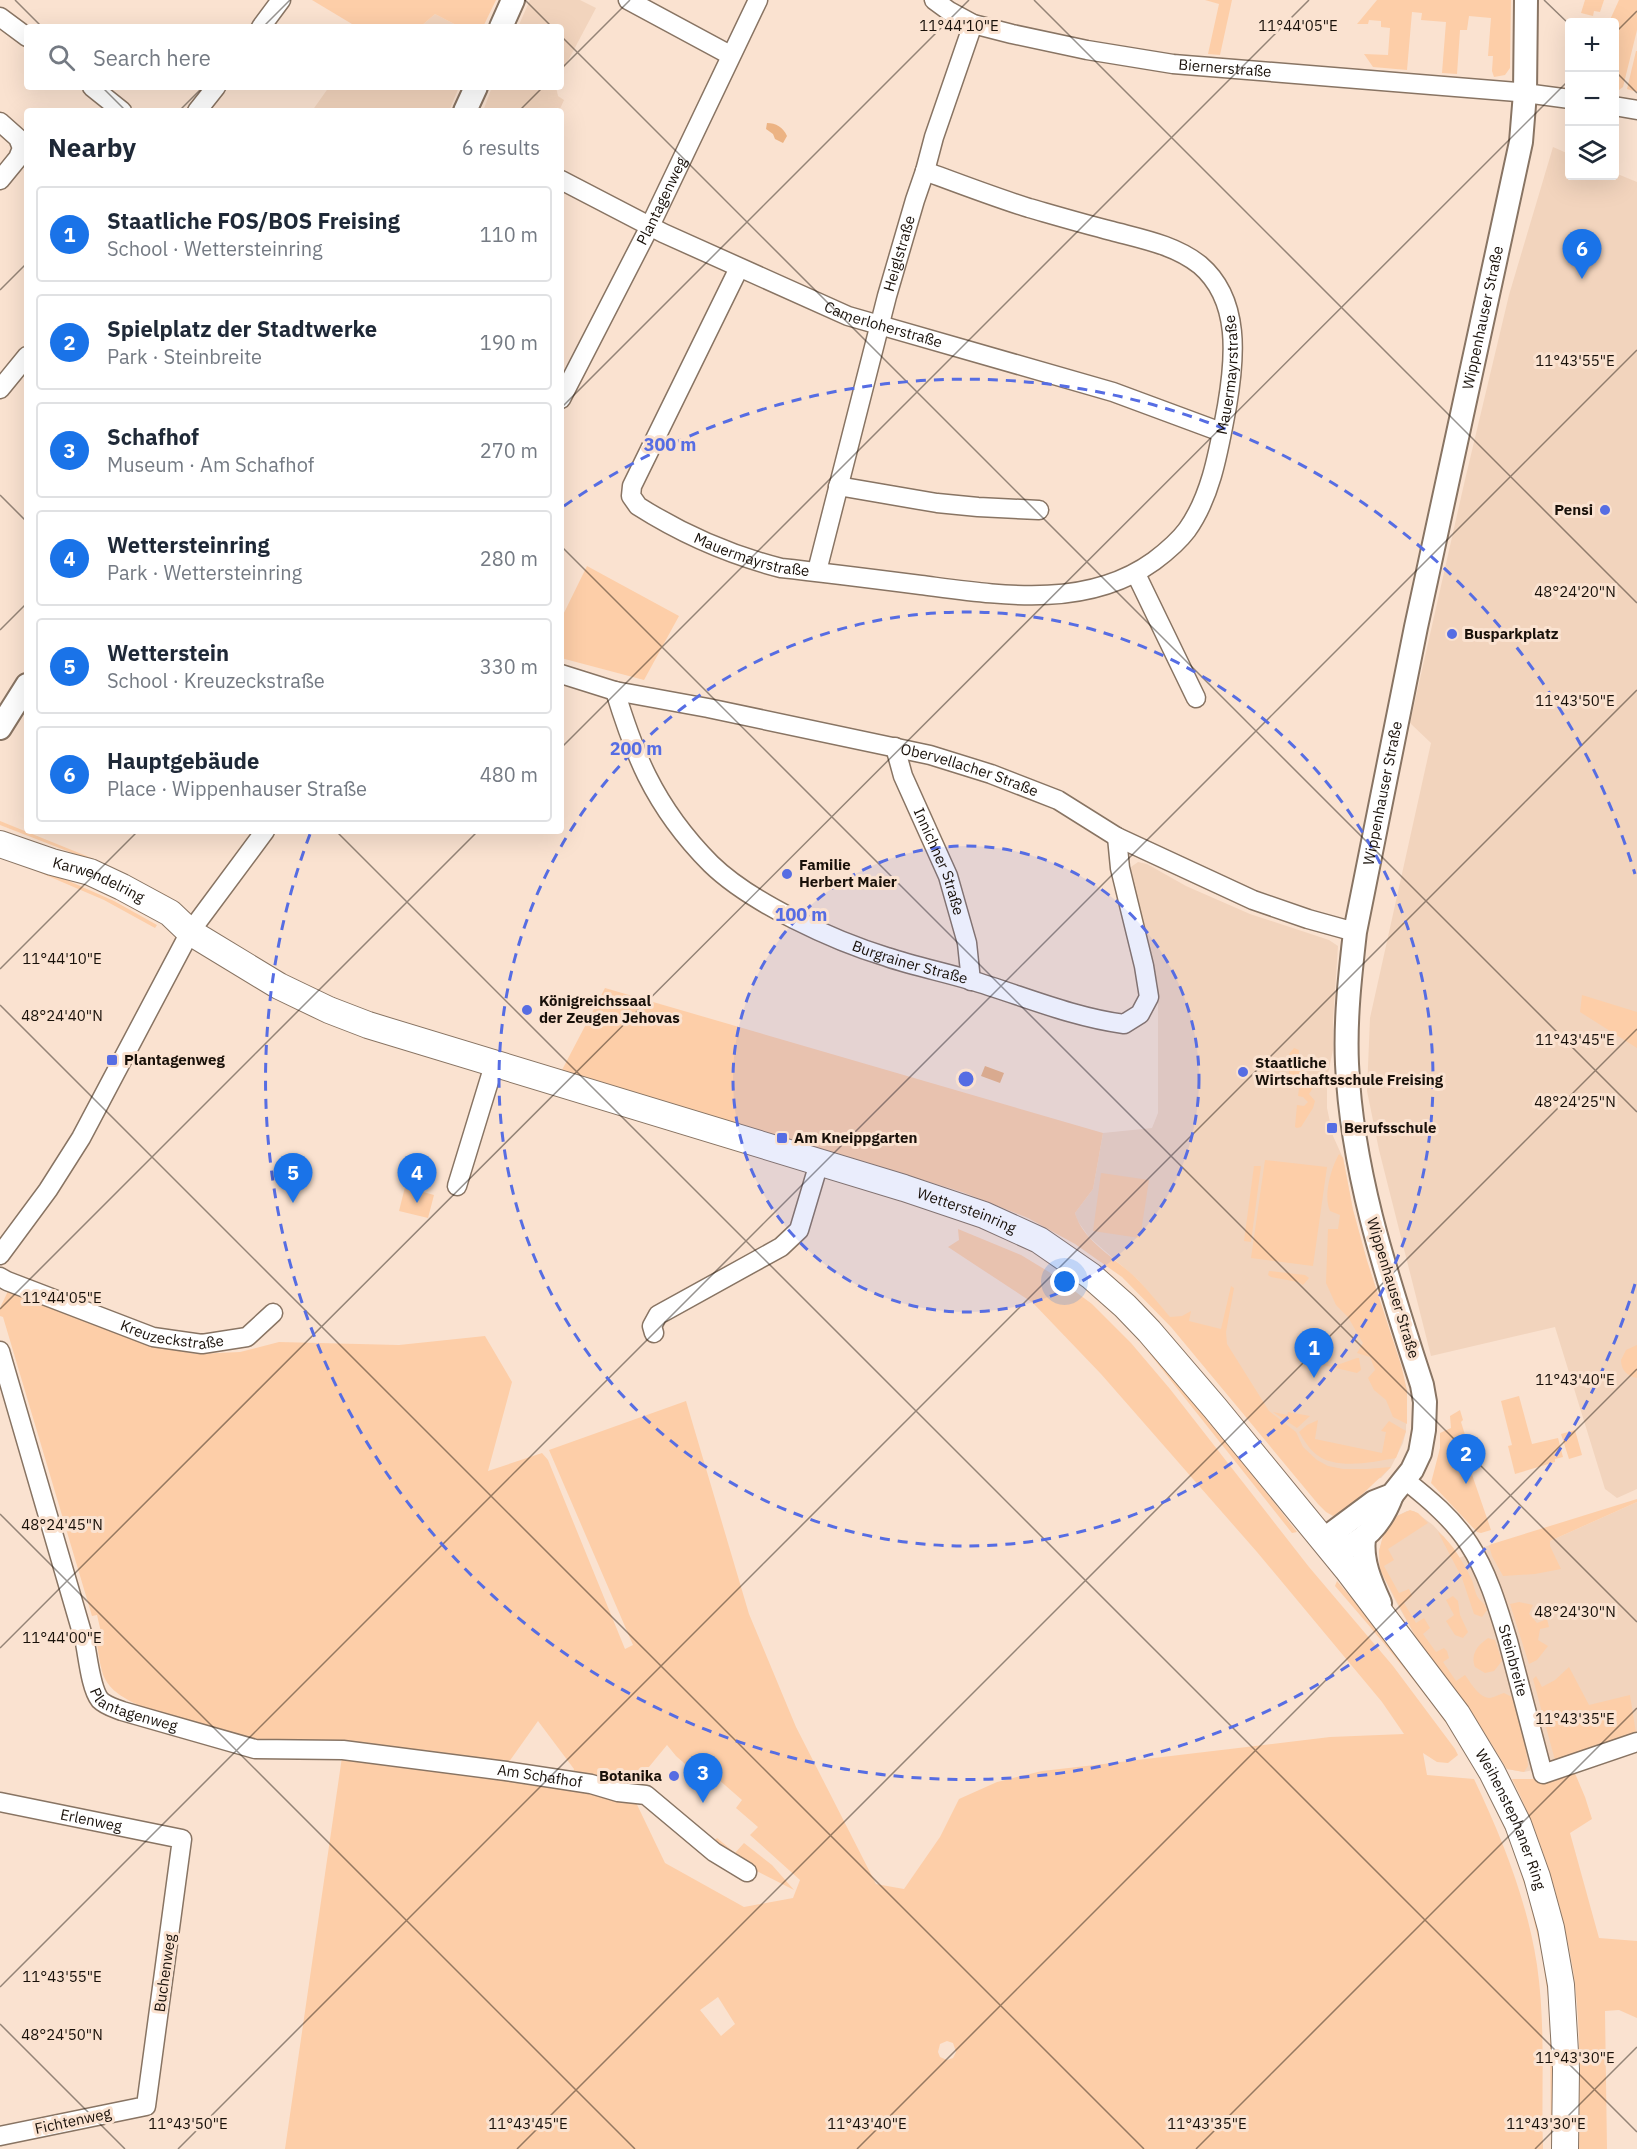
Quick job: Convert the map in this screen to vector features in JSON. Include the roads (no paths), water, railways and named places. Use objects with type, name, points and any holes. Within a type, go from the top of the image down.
[{"type":"main road","name":"Karwendelring","points":[[0,844],[90,872],[164,909],[190,932]]},
{"type":"main road","name":"Wettersteinring","points":[[190,932],[279,986],[329,1010],[378,1028],[984,1215],[1039,1240],[1106,1288],[1149,1331],[1328,1547]]},
{"type":"main road","name":"Weihenstephaner Ring","points":[[1328,1547],[1443,1695],[1471,1736],[1502,1790],[1532,1860],[1551,1928],[1561,1985],[1566,2069],[1565,2149]]},
{"type":"street","points":[[263,24],[281,0]]},
{"type":"street","points":[[502,24],[513,0]]},
{"type":"street","points":[[628,0],[730,55]]},
{"type":"street","name":"Plantagenweg","points":[[564,393],[650,226],[758,0]]},
{"type":"street","name":"Biernerstraße","points":[[934,0],[974,24],[1038,41],[1173,64],[1526,93],[1565,98]]},
{"type":"street","name":"Wippenhauser Straße","points":[[1364,1538],[1385,1513],[1398,1488],[1417,1461],[1424,1430],[1425,1402],[1422,1384],[1377,1241],[1359,1167],[1352,1124],[1347,1038],[1355,932],[1416,627],[1521,142],[1526,93],[1526,0]]},
{"type":"street","points":[[0,17],[24,35]]},
{"type":"street","name":"Heiglstraße","points":[[817,572],[915,200],[934,137],[974,24]]},
{"type":"street","points":[[96,90],[118,108]]},
{"type":"street","points":[[199,108],[214,90]]},
{"type":"street","points":[[466,108],[475,90]]},
{"type":"street","points":[[1619,107],[1637,110]]},
{"type":"street","points":[[0,122],[18,138],[22,148],[18,158],[0,180]]},
{"type":"street","name":"Mauermayrstraße","points":[[738,268],[632,486],[631,496],[638,506],[688,534],[725,550],[781,568],[984,594],[1026,595],[1081,592],[1136,574],[1174,545],[1193,520],[1212,474],[1231,378],[1233,335],[1223,294],[1202,266],[1175,250],[1151,241],[1028,208],[925,171]]},
{"type":"street","name":"Camerloherstraße","points":[[564,182],[738,268],[848,316],[1105,390],[1155,406],[1221,432]]},
{"type":"street","points":[[0,389],[24,360]]},
{"type":"street","points":[[838,486],[937,503],[1040,510]]},
{"type":"street","points":[[1136,574],[1196,698]]},
{"type":"street","name":"Obervellacher Straße","points":[[564,675],[615,691],[930,754],[991,774],[1058,800],[1117,837],[1253,900],[1355,932]]},
{"type":"street","points":[[0,728],[24,690]]},
{"type":"street","name":"Burgrainer Straße","points":[[615,691],[647,777],[682,832],[712,865],[749,892],[822,933],[886,957],[1102,1021],[1124,1024],[1140,1014],[1149,997],[1144,966],[1120,868],[1117,837]]},
{"type":"street","name":"Innichner Straße","points":[[895,747],[903,776],[948,876],[967,943],[971,981]]},
{"type":"street","points":[[0,1255],[48,1190],[81,1138],[190,932],[263,834]]},
{"type":"street","points":[[457,1186],[494,1065]]},
{"type":"street","points":[[654,1333],[652,1326],[658,1315],[781,1247],[799,1230],[819,1163]]},
{"type":"street","name":"Kreuzeckstraße","points":[[0,1276],[7,1281],[153,1337],[202,1344],[247,1337],[273,1312]]},
{"type":"street","name":"Plantagenweg","points":[[0,1351],[100,1699],[122,1711],[255,1749],[343,1750]]},
{"type":"street","points":[[1328,1547],[1374,1503],[1398,1488]]},
{"type":"street","name":"Steinbreite","points":[[1398,1488],[1433,1504],[1470,1544],[1482,1568],[1502,1622],[1543,1774],[1637,1742]]},
{"type":"street","points":[[1328,1547],[1364,1538],[1369,1580],[1390,1626]]},
{"type":"street","name":"Am Schafhof","points":[[343,1750],[514,1772],[591,1784],[618,1792],[646,1795],[714,1851],[747,1872]]},
{"type":"street","name":"Erlenweg","points":[[0,1802],[182,1839]]},
{"type":"street","name":"Buchenweg","points":[[146,2106],[182,1839]]},
{"type":"street","name":"Fichtenweg","points":[[0,2136],[146,2106]]},
{"type":"place","name":"Hauptgebäude","points":[[1582,279]]},
{"type":"place","name":"Pensi","points":[[1605,510]]},
{"type":"place","name":"Busparkplatz","points":[[1452,634]]},
{"type":"place","name":"Familie Herbert Maier","points":[[787,874]]},
{"type":"place","name":"Königreichssaal der Zeugen Jehovas","points":[[527,1010]]},
{"type":"place","name":"Plantagenweg","points":[[112,1060]]},
{"type":"place","name":"Staatliche Wirtschaftsschule Freising","points":[[1243,1072]]},
{"type":"place","name":"Berufsschule","points":[[1332,1128]]},
{"type":"place","name":"Am Kneippgarten","points":[[782,1138]]},
{"type":"place","name":"Wetterstein","points":[[293,1203]]},
{"type":"place","name":"Wettersteinring","points":[[417,1203]]},
{"type":"place","name":"Staatliche FOS/BOS Freising","points":[[1314,1378]]},
{"type":"place","name":"Spielplatz der Stadtwerke","points":[[1466,1484]]},
{"type":"place","name":"Botanika","points":[[674,1776]]},
{"type":"place","name":"Schafhof","points":[[703,1803]]}]
